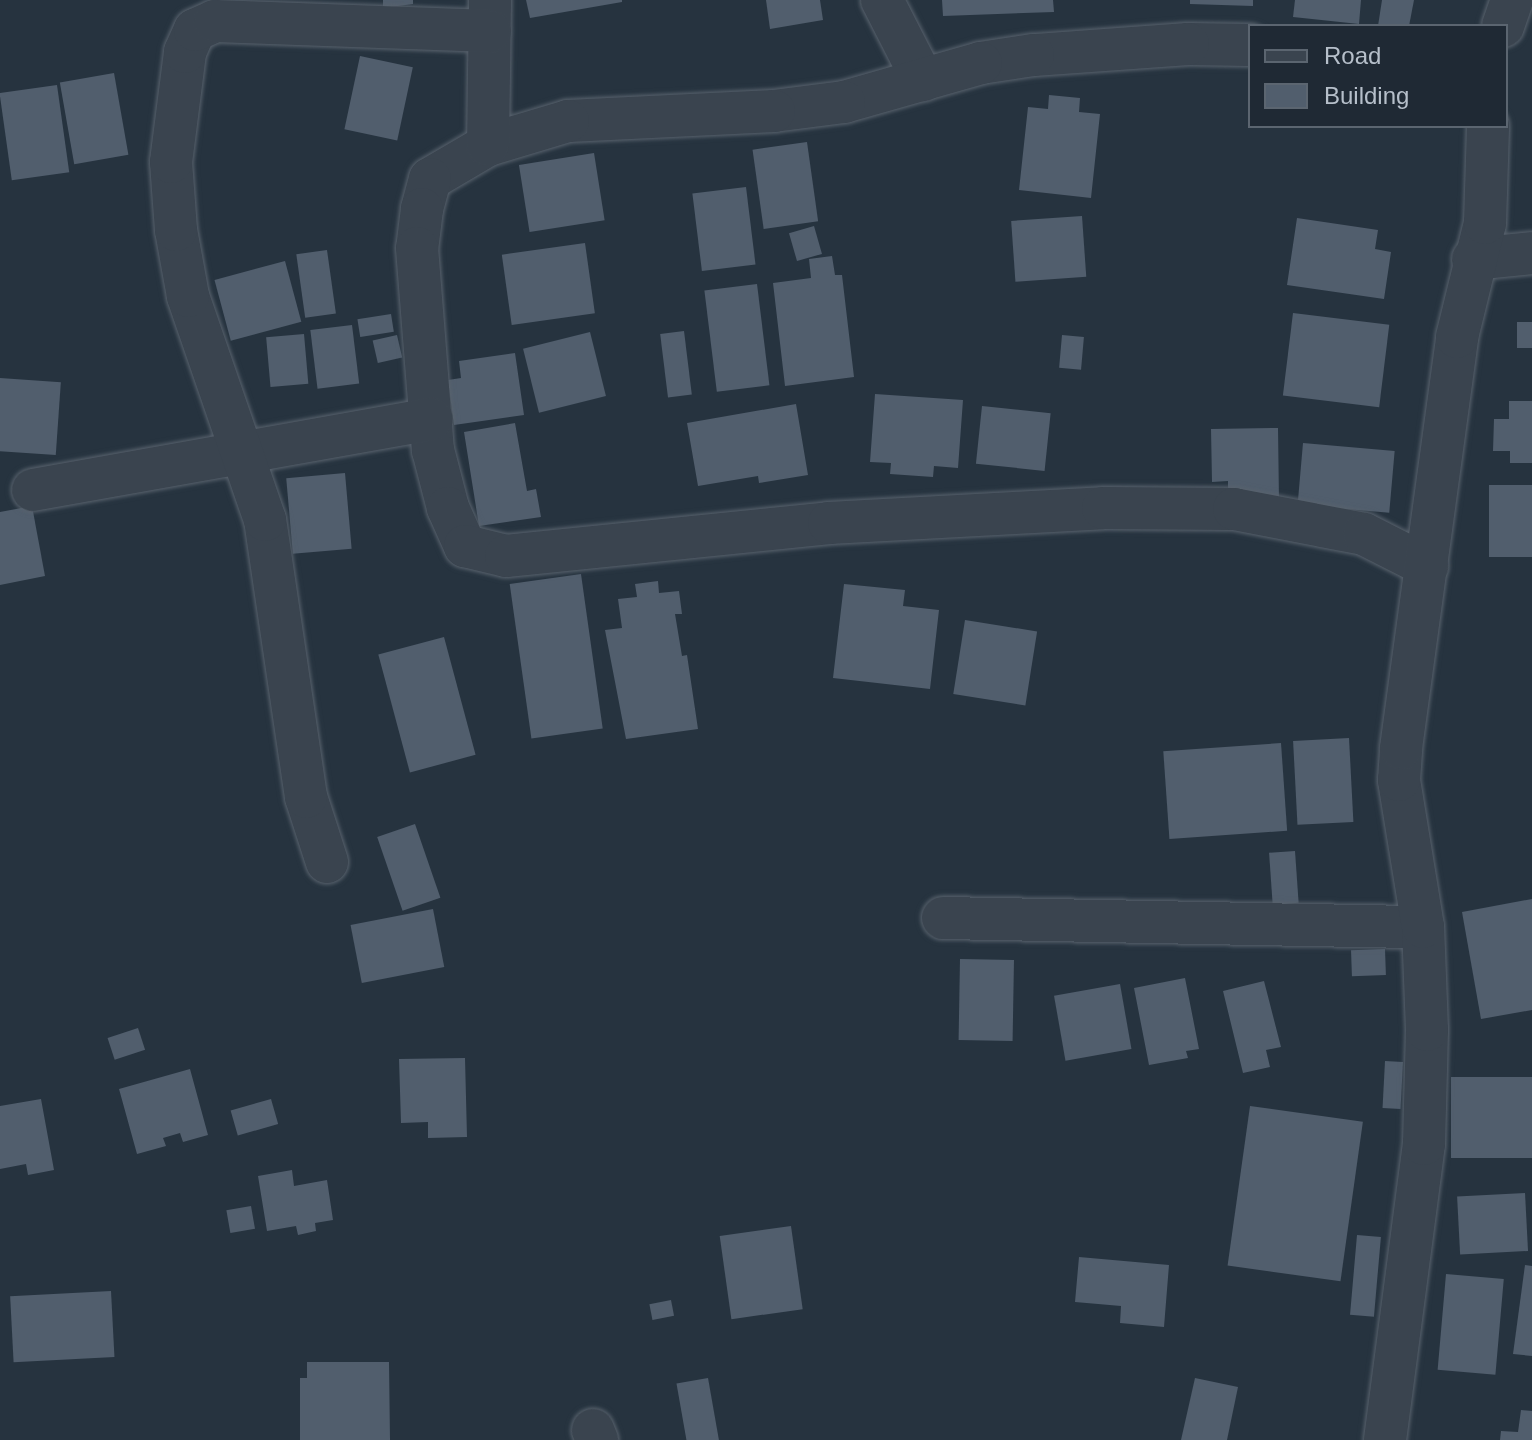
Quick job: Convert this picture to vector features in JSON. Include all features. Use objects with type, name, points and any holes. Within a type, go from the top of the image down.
[{"type":"street","points":[[882,0],[923,80]]},
{"type":"street","points":[[1504,24],[1512,0]]},
{"type":"street","points":[[327,862],[306,797],[265,520],[188,296],[176,230],[171,162],[185,52],[195,30],[215,21],[490,16],[488,145]]},
{"type":"street","points":[[1248,45],[1188,44],[1033,55],[844,102],[774,111],[568,121],[488,145],[430,179],[417,248],[432,419],[444,493],[465,546],[506,556],[829,523],[1103,508],[1234,509],[1364,534],[1427,566]]},
{"type":"street","points":[[1385,1440],[1424,1144],[1427,1030],[1423,927],[1399,780],[1457,337],[1473,259],[1485,223],[1488,128]]},
{"type":"street","points":[[1473,259],[1532,253]]},
{"type":"street","points":[[33,490],[432,419]]},
{"type":"street","points":[[943,918],[1423,927]]},
{"type":"building","points":[[383,0],[413,0],[413,4],[383,8]]},
{"type":"building","points":[[526,0],[622,0],[622,2],[530,18]]},
{"type":"building","points":[[766,0],[820,0],[823,20],[770,29]]},
{"type":"building","points":[[942,0],[1053,0],[1054,12],[943,16]]},
{"type":"building","points":[[1190,0],[1253,0],[1253,6],[1190,4]]},
{"type":"building","points":[[1295,0],[1361,0],[1359,24],[1293,17]]},
{"type":"building","points":[[1382,0],[1414,0],[1409,24],[1378,24]]},
{"type":"building","points":[[360,56],[413,67],[397,141],[344,129]]},
{"type":"building","points":[[114,73],[128,155],[74,164],[60,83]]},
{"type":"building","points":[[57,85],[69,172],[12,180],[0,93]]},
{"type":"building","points":[[1049,95],[1080,98],[1079,112],[1100,114],[1091,198],[1019,190],[1028,107],[1048,109]]},
{"type":"building","points":[[807,142],[818,221],[764,229],[753,150]]},
{"type":"building","points":[[594,153],[605,220],[530,232],[519,165]]},
{"type":"building","points":[[746,187],[756,264],[702,271],[692,194]]},
{"type":"building","points":[[1082,216],[1086,277],[1015,282],[1011,221]]},
{"type":"building","points":[[1297,218],[1378,230],[1375,249],[1391,252],[1384,299],[1287,285]]},
{"type":"building","points":[[814,226],[822,254],[797,261],[789,233]]},
{"type":"building","points":[[585,243],[595,313],[512,325],[502,255]]},
{"type":"building","points":[[327,250],[336,313],[305,318],[296,254]]},
{"type":"building","points":[[832,256],[835,275],[842,275],[854,377],[785,386],[773,283],[811,278],[809,259]]},
{"type":"building","points":[[285,261],[301,322],[231,341],[214,280]]},
{"type":"building","points":[[757,284],[769,385],[717,392],[704,290]]},
{"type":"building","points":[[1293,313],[1389,325],[1379,407],[1283,395]]},
{"type":"building","points":[[391,314],[394,332],[360,337],[357,319]]},
{"type":"building","points":[[1517,322],[1532,322],[1532,348],[1517,348]]},
{"type":"building","points":[[352,325],[359,384],[318,389],[310,330]]},
{"type":"building","points":[[684,331],[692,395],[668,397],[660,334]]},
{"type":"building","points":[[590,332],[606,396],[539,413],[523,349]]},
{"type":"building","points":[[304,334],[308,384],[271,387],[266,337]]},
{"type":"building","points":[[397,335],[402,357],[378,363],[373,341]]},
{"type":"building","points":[[1062,335],[1084,337],[1081,370],[1059,368]]},
{"type":"building","points":[[515,353],[524,415],[454,425],[448,380],[461,378],[459,361]]},
{"type":"building","points":[[0,378],[61,382],[56,455],[0,451]]},
{"type":"building","points":[[875,394],[963,400],[958,468],[934,466],[933,477],[890,474],[891,463],[870,462]]},
{"type":"building","points":[[1509,401],[1532,401],[1532,463],[1510,463],[1510,451],[1493,451],[1494,419],[1509,419]]},
{"type":"building","points":[[796,404],[808,475],[759,483],[758,476],[698,486],[687,423]]},
{"type":"building","points":[[982,406],[1051,413],[1045,471],[976,464]]},
{"type":"building","points":[[515,423],[527,491],[536,489],[541,517],[479,526],[464,432]]},
{"type":"building","points":[[1278,428],[1279,501],[1245,501],[1245,490],[1228,490],[1228,481],[1212,482],[1211,429]]},
{"type":"building","points":[[1303,443],[1395,451],[1389,513],[1298,505]]},
{"type":"building","points":[[345,473],[352,549],[293,554],[286,478]]},
{"type":"building","points":[[1489,485],[1532,485],[1532,557],[1489,557]]},
{"type":"building","points":[[32,506],[45,576],[0,585],[0,512]]},
{"type":"building","points":[[581,574],[603,728],[531,739],[510,584]]},
{"type":"building","points":[[658,581],[659,593],[679,591],[682,614],[675,614],[682,656],[687,655],[698,729],[626,739],[605,630],[622,628],[618,599],[637,597],[635,584]]},
{"type":"building","points":[[844,584],[905,590],[903,606],[939,610],[930,689],[833,678]]},
{"type":"building","points":[[965,620],[1037,631],[1025,705],[953,694]]},
{"type":"building","points":[[444,637],[476,755],[410,772],[378,655]]},
{"type":"building","points":[[1349,738],[1353,822],[1297,825],[1293,741]]},
{"type":"building","points":[[1281,743],[1287,831],[1169,839],[1163,751]]},
{"type":"building","points":[[415,824],[440,898],[403,911],[377,837]]},
{"type":"building","points":[[1295,851],[1299,903],[1273,905],[1269,853]]},
{"type":"building","points":[[1532,899],[1532,1010],[1481,1019],[1462,912]]},
{"type":"building","points":[[433,909],[444,967],[362,983],[351,925]]},
{"type":"building","points":[[1385,949],[1386,975],[1352,976],[1351,950]]},
{"type":"building","points":[[960,959],[1014,960],[1013,1041],[959,1040]]},
{"type":"building","points":[[1185,978],[1199,1049],[1186,1051],[1188,1058],[1149,1065],[1134,988]]},
{"type":"building","points":[[1264,981],[1281,1047],[1266,1050],[1270,1067],[1243,1073],[1223,991]]},
{"type":"building","points":[[1120,984],[1131,1049],[1065,1061],[1054,996]]},
{"type":"building","points":[[138,1028],[145,1050],[115,1060],[108,1038]]},
{"type":"building","points":[[465,1058],[467,1137],[428,1138],[428,1122],[401,1123],[399,1059]]},
{"type":"building","points":[[1385,1061],[1403,1062],[1401,1109],[1383,1108]]},
{"type":"building","points":[[190,1069],[208,1135],[183,1142],[180,1133],[163,1138],[166,1146],[137,1154],[119,1089]]},
{"type":"building","points":[[1451,1077],[1532,1077],[1532,1158],[1451,1158]]},
{"type":"building","points":[[41,1099],[54,1170],[28,1175],[26,1164],[0,1169],[0,1106]]},
{"type":"building","points":[[271,1099],[278,1124],[238,1136],[231,1111]]},
{"type":"building","points":[[1250,1106],[1363,1122],[1340,1281],[1228,1265]]},
{"type":"building","points":[[292,1170],[294,1186],[327,1180],[333,1220],[315,1223],[316,1231],[298,1235],[296,1226],[267,1231],[258,1176]]},
{"type":"building","points":[[1525,1193],[1528,1251],[1460,1254],[1457,1197]]},
{"type":"building","points":[[251,1206],[255,1229],[230,1233],[226,1210]]},
{"type":"building","points":[[791,1226],[803,1309],[731,1319],[720,1236]]},
{"type":"building","points":[[1357,1235],[1381,1237],[1374,1317],[1350,1315]]},
{"type":"building","points":[[1079,1257],[1169,1265],[1164,1327],[1120,1323],[1121,1306],[1075,1302]]},
{"type":"building","points":[[1525,1265],[1532,1266],[1532,1356],[1513,1354]]},
{"type":"building","points":[[1446,1274],[1504,1279],[1495,1375],[1438,1370]]},
{"type":"building","points":[[111,1291],[114,1357],[14,1362],[10,1296]]},
{"type":"building","points":[[671,1300],[674,1316],[652,1320],[649,1304]]},
{"type":"building","points":[[307,1362],[389,1362],[390,1440],[300,1440],[300,1378],[307,1378]]},
{"type":"building","points":[[708,1378],[719,1440],[686,1440],[676,1384]]},
{"type":"building","points":[[1195,1378],[1238,1387],[1227,1440],[1181,1440]]},
{"type":"building","points":[[1521,1410],[1532,1411],[1532,1440],[1500,1440],[1501,1431],[1518,1432]]}]
